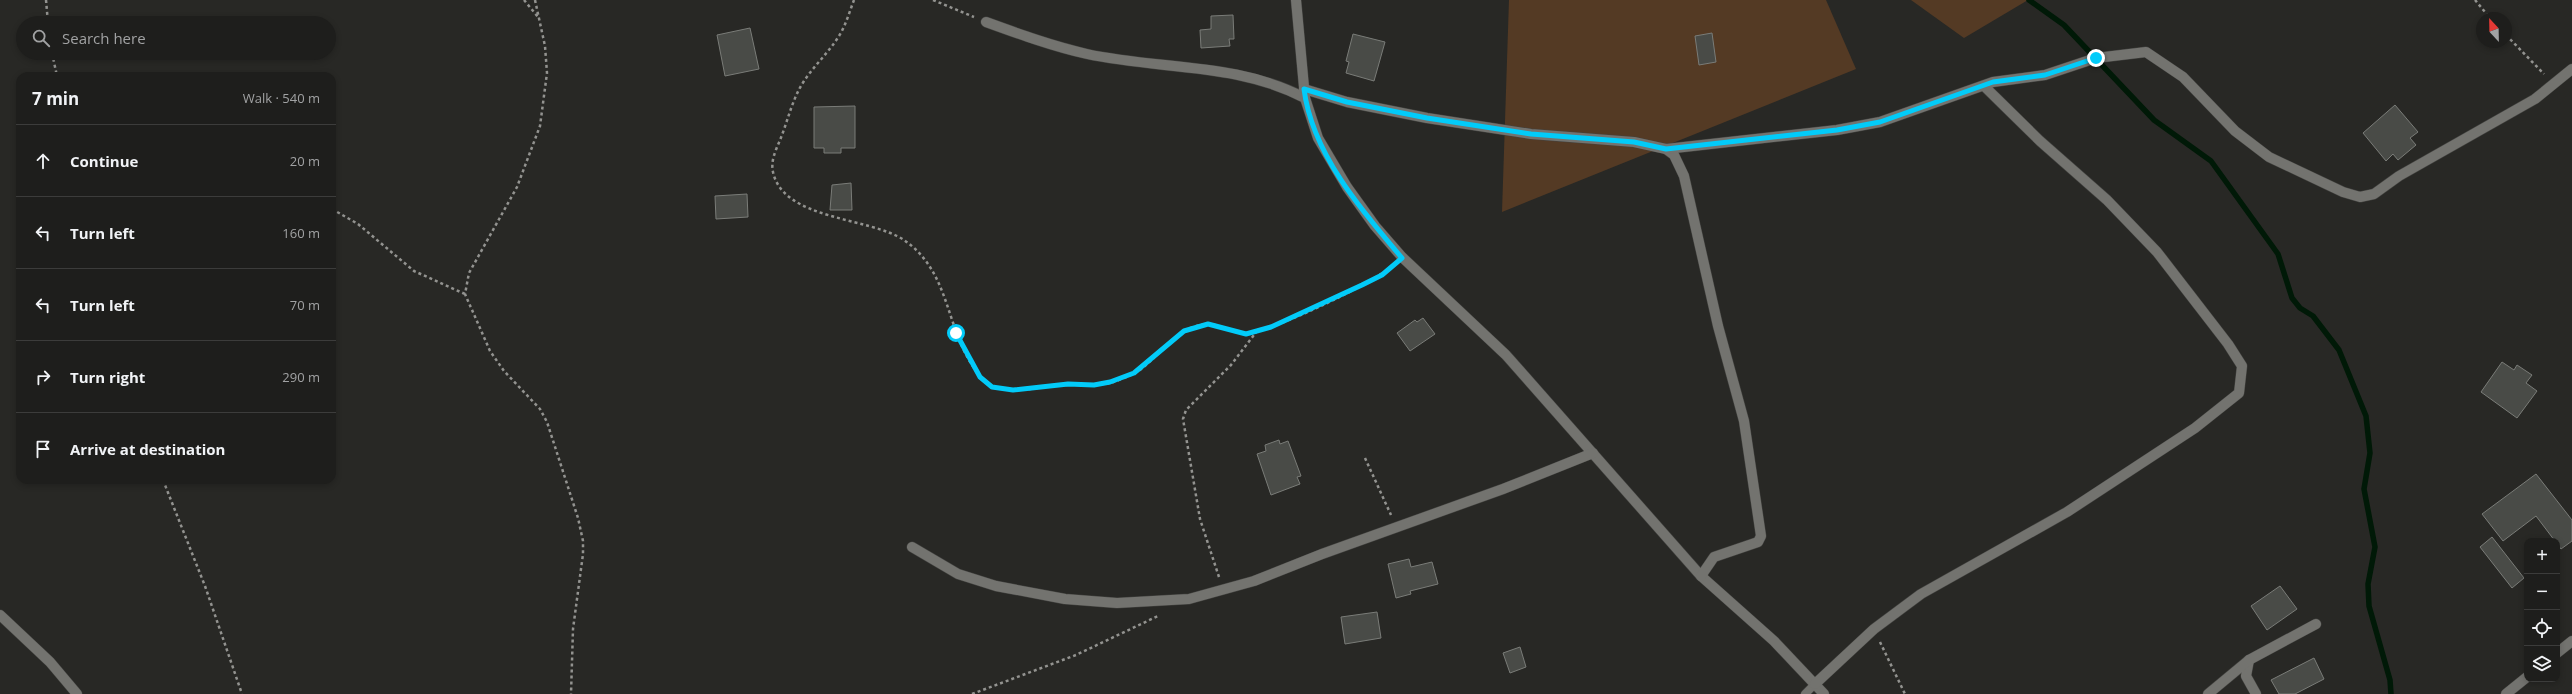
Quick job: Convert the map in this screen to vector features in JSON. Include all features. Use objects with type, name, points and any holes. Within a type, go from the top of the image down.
[{"type":"street","points":[[1296,0],[1305,94],[1318,138],[1331,162],[1375,226],[1402,258],[1506,355],[1701,576],[1774,641],[1824,694]]},
{"type":"street","points":[[986,22],[1030,39],[1087,54],[1242,74],[1305,94],[1434,119],[1531,134],[1634,142],[1666,149],[1837,130],[1880,122],[1993,82],[2045,75],[2096,58],[2146,52],[2184,77],[2235,131],[2269,157],[2343,192],[2364,198],[2380,191],[2399,176],[2535,99],[2572,69]]},
{"type":"street","points":[[1815,684],[1874,629],[1921,594],[2067,512],[2195,428],[2239,393],[2242,366],[2228,344],[2157,252],[2107,200],[2040,141],[1984,86]]},
{"type":"street","points":[[1666,149],[1674,155],[1684,176],[1689,196],[1718,326],[1744,421],[1761,536],[1758,542],[1714,557],[1701,576]]},
{"type":"street","points":[[912,547],[958,574],[996,586],[1065,599],[1117,603],[1189,599],[1224,590],[1503,489],[1593,453]]},
{"type":"street","points":[[0,615],[50,662],[77,694]]},
{"type":"street","points":[[2208,694],[2249,660],[2316,624]]},
{"type":"street","points":[[2560,651],[2572,641]]},
{"type":"street","points":[[2249,660],[2246,676],[2256,694]]},
{"type":"street","points":[[2506,694],[2524,679]]},
{"type":"lane","points":[[1805,694],[1815,684]]},
{"type":"path","points":[[46,0],[47,16]]},
{"type":"path","points":[[524,0],[539,18]]},
{"type":"path","points":[[535,0],[545,46],[547,73],[540,126],[517,187],[469,273],[465,294],[490,351],[504,371],[540,409],[547,422],[578,518],[583,554],[573,629],[571,694]]},
{"type":"path","points":[[854,0],[838,38],[804,81],[793,103],[774,154],[773,172],[780,186],[795,202],[814,212],[886,232],[902,239],[925,257],[940,283],[956,333],[968,358],[987,383],[1001,389],[1013,390],[1110,382],[1134,373],[1147,364],[1174,337],[1195,326],[1216,324],[1246,334],[1257,331],[1382,275],[1402,258]]},
{"type":"path","points":[[933,0],[986,22]]},
{"type":"path","points":[[2475,0],[2485,12]]},
{"type":"path","points":[[2512,41],[2553,83]]},
{"type":"path","points":[[54,60],[56,72]]},
{"type":"path","points":[[336,211],[358,224],[414,271],[465,294]]},
{"type":"path","points":[[1224,590],[1200,519],[1183,418],[1186,410],[1231,365],[1257,331]]},
{"type":"path","points":[[1364,458],[1396,527]]},
{"type":"path","points":[[165,484],[205,586],[242,694]]},
{"type":"path","points":[[972,694],[1084,652],[1162,614]]},
{"type":"path","points":[[1874,629],[1905,694]]},
{"type":"shaded area","points":[[1509,0],[1826,0],[1856,69],[1502,212]]},
{"type":"shaded area","points":[[1911,0],[2028,0],[1964,38]]},
{"type":"building","points":[[1233,15],[1234,39],[1229,39],[1230,46],[1201,48],[1200,30],[1211,29],[1211,16]]},
{"type":"building","points":[[750,28],[759,69],[725,76],[717,35]]},
{"type":"building","points":[[1712,33],[1716,62],[1699,65],[1695,36]]},
{"type":"building","points":[[1353,34],[1385,42],[1374,81],[1346,73],[1349,62],[1346,61]]},
{"type":"building","points":[[2395,105],[2418,132],[2410,138],[2416,145],[2398,160],[2393,154],[2386,161],[2363,133]]},
{"type":"building","points":[[855,106],[855,148],[841,148],[841,153],[824,153],[824,148],[814,148],[814,107]]},
{"type":"building","points":[[851,183],[852,210],[830,210],[832,185]]},
{"type":"building","points":[[747,194],[748,217],[716,219],[715,196]]},
{"type":"building","points":[[1423,318],[1435,334],[1410,351],[1397,333],[1415,320],[1417,322]]},
{"type":"building","points":[[2502,362],[2514,370],[2517,365],[2532,375],[2526,383],[2537,391],[2517,418],[2481,392]]},
{"type":"building","points":[[1279,440],[1280,444],[1288,441],[1301,476],[1297,477],[1300,484],[1271,495],[1257,454],[1266,451],[1265,445]]},
{"type":"building","points":[[2536,474],[2572,520],[2572,541],[2561,549],[2560,538],[2553,538],[2536,516],[2503,541],[2482,514]]},
{"type":"building","points":[[2492,537],[2524,578],[2512,588],[2480,547]]},
{"type":"building","points":[[1409,559],[1411,567],[1432,562],[1438,584],[1410,591],[1411,594],[1396,598],[1388,564]]},
{"type":"building","points":[[2280,586],[2297,609],[2267,630],[2251,606]]},
{"type":"building","points":[[1377,612],[1381,638],[1345,644],[1341,617]]},
{"type":"building","points":[[1520,647],[1526,667],[1510,673],[1503,653]]},
{"type":"building","points":[[2314,658],[2324,679],[2295,694],[2279,694],[2271,680]]},
{"type":"waterway","points":[[2029,0],[2064,25],[2154,120],[2211,161],[2278,254],[2292,298],[2300,308],[2313,316],[2339,350],[2366,416],[2370,453],[2364,489],[2375,547],[2368,584],[2369,606],[2390,680],[2391,694]]},
{"type":"route","points":[[956,333],[968,358],[980,377],[992,387],[1013,390],[1068,384],[1080,386],[1094,385],[1121,379],[1134,373],[1156,356],[1174,337],[1195,326],[1216,324],[1236,332],[1246,334],[1271,327],[1288,320],[1382,275],[1402,258],[1375,226],[1331,162],[1318,138],[1305,98],[1304,89],[1316,94],[1347,102],[1427,118],[1531,134],[1634,142],[1666,149],[1717,141],[1770,138],[1837,130],[1880,122],[1970,92],[1993,82],[2045,75],[2096,58]]}]
